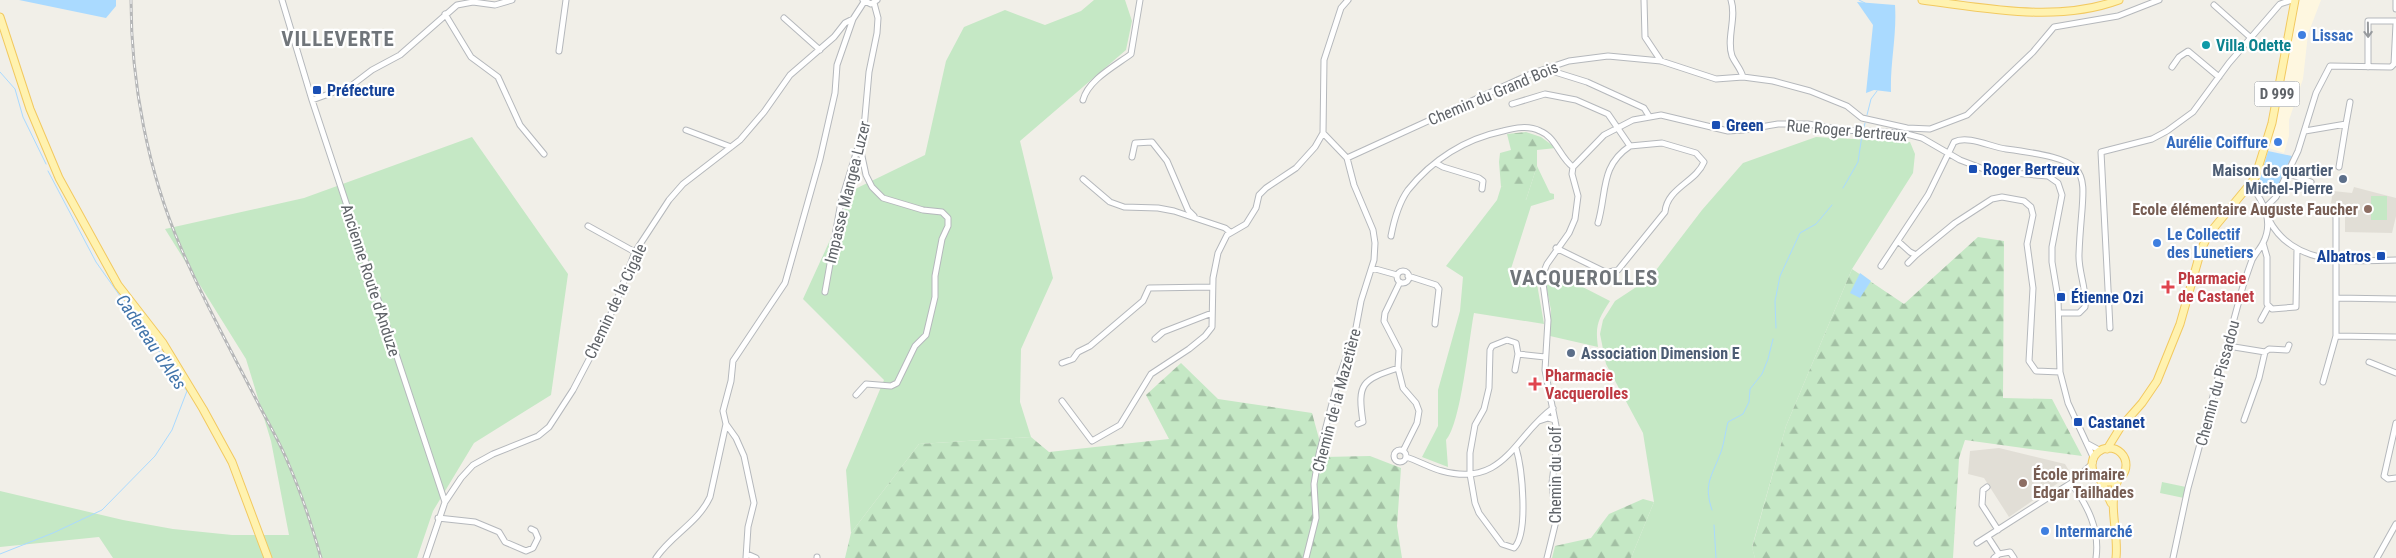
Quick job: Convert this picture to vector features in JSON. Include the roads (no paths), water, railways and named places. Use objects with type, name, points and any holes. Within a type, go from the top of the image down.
[{"type":"main road","points":[[1922,0],[2010,10],[2065,12],[2098,7],[2119,0]]},
{"type":"main road","points":[[2010,10],[2069,7],[2105,0]]},
{"type":"main road","name":"D 999","points":[[2104,450],[2142,403],[2157,381],[2180,324],[2201,250],[2208,235],[2251,185],[2259,168],[2272,123],[2294,0]]},
{"type":"main road","points":[[0,17],[30,110],[60,178],[118,285],[163,343],[203,409],[232,462],[268,558]]},
{"type":"main road","points":[[2116,558],[2117,531],[2112,493],[2126,467],[2120,453],[2118,433]]},
{"type":"main road","points":[[2113,508],[2098,478],[2093,461],[2104,450],[2120,453]]},
{"type":"main road","points":[[2098,478],[2109,482],[2118,480]]},
{"type":"street","name":"Ancienne Route d'Anduze","points":[[282,0],[312,100],[445,502]]},
{"type":"street","points":[[312,100],[351,86],[372,70],[400,54],[457,5],[473,1],[495,5],[512,0]]},
{"type":"street","points":[[559,51],[566,0]]},
{"type":"street","points":[[1083,100],[1084,94],[1096,80],[1131,54],[1140,0]]},
{"type":"street","points":[[1083,179],[1110,202],[1124,207],[1158,208],[1196,218],[1225,228],[1230,232],[1237,231],[1246,224],[1256,208],[1259,195],[1266,188],[1296,168],[1315,147],[1323,133],[1324,60],[1341,8],[1348,0]]},
{"type":"street","points":[[1644,0],[1645,36],[1661,61]]},
{"type":"street","points":[[1731,0],[1734,13],[1731,44],[1732,56],[1740,67],[1743,78]]},
{"type":"street","name":"Chemin du Grand Bois","points":[[1347,158],[1550,67],[1569,61],[1608,56],[1661,61],[1716,79],[1743,78],[1773,81],[1810,91],[1847,106],[1862,118],[1906,128],[1930,129],[1967,115],[2033,52],[2054,28],[2118,16],[2159,0]]},
{"type":"street","points":[[2110,328],[2101,152],[2152,139],[2167,132],[2193,112],[2219,77],[2280,4],[2294,0]]},
{"type":"street","points":[[2396,0],[2396,9]]},
{"type":"street","points":[[864,1],[876,2]]},
{"type":"street","name":"Chemin de la Cigale","points":[[445,502],[461,478],[473,465],[493,454],[538,436],[549,427],[573,390],[614,305],[635,252],[660,212],[683,184],[730,146],[764,112],[790,75],[834,37],[845,22],[853,18],[864,1]]},
{"type":"street","name":"Impasse Mangea Luzer","points":[[824,292],[841,202],[857,150],[860,146],[867,109],[871,58],[877,33],[876,2]]},
{"type":"street","points":[[2214,5],[2251,38]]},
{"type":"street","points":[[445,14],[471,57],[498,77],[520,125],[544,154]]},
{"type":"street","points":[[784,18],[820,50]]},
{"type":"street","points":[[756,558],[747,556],[748,527],[754,503],[744,456],[736,438],[726,424],[723,410],[733,361],[785,283],[820,159],[835,93],[837,65],[853,18]]},
{"type":"street","points":[[2265,208],[2276,197],[2287,173],[2305,131],[2316,93],[2330,66],[2368,67],[2391,67],[2394,64],[2396,22],[2368,21],[2368,67]]},
{"type":"street","points":[[2172,67],[2188,51],[2219,77]]},
{"type":"street","points":[[1391,236],[1399,204],[1408,190],[1436,163],[1476,138],[1525,128],[1544,133],[1573,167],[1604,135],[1619,126],[1648,116],[1644,108],[1587,82],[1555,72],[1550,67]]},
{"type":"street","points":[[1512,104],[1545,94],[1565,97],[1602,110],[1619,126],[1630,146]]},
{"type":"street","points":[[2339,167],[2350,102]]},
{"type":"street","points":[[1634,105],[1638,108],[1639,118]]},
{"type":"street","name":"Rue Roger Bertreux","points":[[1648,116],[1661,115],[1728,130],[1778,124],[1808,124],[1842,130],[1904,133],[1922,138],[1947,154],[1989,171],[2045,176],[2058,184],[2062,195],[2052,247],[2052,262],[2058,313],[2060,372],[2068,403],[2088,444],[2093,461]]},
{"type":"street","points":[[2305,131],[2346,124]]},
{"type":"street","points":[[686,130],[730,146]]},
{"type":"street","points":[[1323,133],[1347,158]]},
{"type":"street","points":[[1881,266],[1899,242],[1928,195],[1954,142],[1964,140],[2048,155],[2064,160],[2079,171],[2083,179],[2084,195],[2079,254],[2085,307],[2079,313],[2058,313]]},
{"type":"street","points":[[1132,157],[1134,143],[1152,142],[1167,161],[1188,210],[1196,218]]},
{"type":"street","points":[[1556,248],[1603,271],[1618,270],[1665,212],[1667,204],[1681,184],[1691,180],[1704,164],[1703,159],[1696,153],[1662,143],[1630,146],[1616,157],[1610,165],[1604,186],[1598,223]]},
{"type":"street","points":[[856,395],[866,384],[891,386],[897,382],[915,346],[926,335],[935,297],[935,276],[942,239],[948,226],[948,218],[942,212],[923,210],[883,198],[872,187],[866,175],[860,146]]},
{"type":"street","name":"Chemin de la Mazetière","points":[[1306,558],[1316,518],[1314,484],[1319,454],[1338,380],[1355,333],[1361,302],[1372,268],[1375,243],[1373,230],[1354,185],[1347,158]]},
{"type":"street","points":[[1436,163],[1479,178],[1483,182],[1482,189]]},
{"type":"street","name":"Chemin du Golf","points":[[1547,558],[1556,521],[1552,483],[1558,444],[1553,408],[1546,381],[1545,357],[1548,320],[1542,276],[1556,248],[1569,233],[1576,216],[1578,196],[1572,174],[1573,167]]},
{"type":"street","points":[[2287,173],[2311,182]]},
{"type":"street","points":[[2251,185],[2265,208],[2275,231],[2297,249],[2314,257],[2336,260],[2396,260]]},
{"type":"street","points":[[1908,263],[1954,223],[1992,199],[2002,197],[2024,201],[2031,208],[2033,215],[2027,244],[2033,288],[2029,361],[2036,371],[2060,372]]},
{"type":"street","points":[[2324,382],[2336,336],[2336,214],[2331,211]]},
{"type":"street","name":"Chemin du Pissadou","points":[[2173,558],[2188,488],[2243,286],[2253,259],[2264,242],[2269,219]]},
{"type":"street","points":[[588,226],[635,252]]},
{"type":"street","points":[[2261,320],[2268,307],[2267,257],[2264,242],[2275,231]]},
{"type":"street","points":[[1062,401],[1089,439],[1097,439],[1124,420],[1126,412],[1151,374],[1205,336],[1212,327],[1212,288],[1218,253],[1230,232]]},
{"type":"street","points":[[1899,242],[1916,255]]},
{"type":"street","points":[[2268,307],[2292,309],[2296,307],[2297,249]]},
{"type":"street","points":[[1372,268],[1397,275],[1403,271],[1408,276],[1436,285],[1439,289],[1435,324]]},
{"type":"street","points":[[1397,275],[1400,282],[1385,313],[1384,321],[1399,350],[1398,368],[1403,388],[1416,403],[1419,411],[1417,422],[1403,451]]},
{"type":"street","points":[[1400,282],[1405,282],[1408,276]]},
{"type":"street","points":[[1062,363],[1073,359],[1077,351],[1090,346],[1111,328],[1143,300],[1149,288],[1212,288]]},
{"type":"street","points":[[2336,298],[2396,299]]},
{"type":"street","points":[[1155,339],[1163,332],[1212,313]]},
{"type":"street","points":[[2336,336],[2396,337]]},
{"type":"street","points":[[1515,370],[1518,354],[1516,343],[1507,340],[1492,346],[1490,350],[1489,388],[1484,409],[1475,425],[1470,453],[1470,474],[1475,503],[1479,513],[1502,544],[1514,548],[1517,545],[1522,524],[1522,492],[1516,448]]},
{"type":"street","points":[[2228,346],[2266,352],[2269,349],[2287,350],[2289,345]]},
{"type":"street","points":[[2244,420],[2266,352]]},
{"type":"street","points":[[1518,354],[1545,357]]},
{"type":"street","points":[[2369,362],[2396,373]]},
{"type":"street","points":[[1358,424],[1363,422],[1360,398],[1365,383],[1372,376],[1398,368]]},
{"type":"street","points":[[1403,451],[1406,457],[1443,472],[1470,474],[1488,469],[1500,463],[1516,448],[1536,422],[1547,416],[1553,408]]},
{"type":"street","points":[[1547,416],[1555,420]]},
{"type":"street","points":[[2396,423],[2384,476],[2388,479],[2396,478]]},
{"type":"street","points":[[656,558],[662,548],[693,522],[705,507],[726,424]]},
{"type":"street","points":[[2088,444],[2104,450]]},
{"type":"street","points":[[1403,451],[1397,451],[1395,458],[1401,462],[1406,457]]},
{"type":"street","points":[[1978,543],[2072,486],[2080,474],[2093,461]]},
{"type":"street","points":[[2080,474],[2098,478]]},
{"type":"street","points":[[2072,486],[2090,513],[2095,526],[2098,546],[2096,558]]},
{"type":"street","points":[[1987,487],[1984,490],[1982,506],[1998,530]]},
{"type":"street","points":[[426,558],[445,502]]},
{"type":"street","points":[[438,518],[475,522],[499,532],[505,542],[526,551],[533,548],[538,538],[535,531],[531,529]]},
{"type":"street","points":[[2376,558],[2396,524]]},
{"type":"street","points":[[1988,537],[1997,556],[2010,552],[2014,558]]},
{"type":"water","points":[[19,0],[116,0],[116,6],[106,18]]},
{"type":"water","points":[[1857,2],[1895,5],[1891,92],[1874,90],[1866,93],[1873,25]]},
{"type":"water","points":[[2268,151],[2292,156],[2274,196],[2266,196],[2258,186]]},
{"type":"water","points":[[1860,273],[1871,281],[1860,298],[1850,293]]},
{"type":"waterway","points":[[1859,0],[1865,3]]},
{"type":"waterway","name":"Cadereau d'Alès","points":[[0,72],[15,89],[23,117],[46,164]]},
{"type":"waterway","points":[[1867,115],[1871,99],[1877,91]]},
{"type":"waterway","points":[[1864,127],[1865,123]]},
{"type":"waterway","points":[[1843,188],[1858,162],[1862,135]]},
{"type":"waterway","name":"Cadereau d'Alès","points":[[0,554],[53,533],[102,510],[155,456],[172,430],[187,391],[96,262],[48,171]]},
{"type":"waterway","points":[[1776,328],[1775,301],[1780,276],[1800,233],[1816,224],[1832,205]]},
{"type":"waterway","points":[[1712,510],[1708,488],[1722,448],[1728,422],[1743,414],[1749,402],[1750,389],[1762,374],[1773,339]]},
{"type":"waterway","points":[[1714,525],[1716,558]]},
{"type":"railway","points":[[131,0],[134,63],[138,95],[151,158],[169,219],[199,288],[286,458],[302,499],[321,558]]},
{"type":"place","name":"Lissac","points":[[2302,35]]},
{"type":"place","name":"Villa Odette","points":[[2206,45]]},
{"type":"place","name":"Préfecture","points":[[317,90]]},
{"type":"place","name":"Green","points":[[1716,125]]},
{"type":"place","name":"Aurélie Coiffure","points":[[2278,142]]},
{"type":"place","name":"Roger Bertreux","points":[[1973,169]]},
{"type":"place","name":"Maison de quartier Michel-Pierre","points":[[2343,179]]},
{"type":"place","name":"Ecole élémentaire Auguste Faucher","points":[[2368,209]]},
{"type":"place","name":"Le Collectif des Lunetiers","points":[[2157,243]]},
{"type":"place","name":"Albatros","points":[[2381,256]]},
{"type":"place","name":"Pharmacie de Castanet","points":[[2168,287]]},
{"type":"place","name":"Étienne Ozi","points":[[2061,297]]},
{"type":"place","name":"Association Dimension E","points":[[1571,353]]},
{"type":"place","name":"Pharmacie Vacquerolles","points":[[1535,384]]},
{"type":"place","name":"Castanet","points":[[2078,422]]},
{"type":"place","name":"École primaire Edgar Tailhades","points":[[2023,483]]},
{"type":"place","name":"Intermarché","points":[[2045,531]]},
{"type":"district","name":"VILLEVERTE","points":[[338,39]]},
{"type":"district","name":"VACQUEROLLES","points":[[1584,278]]}]
